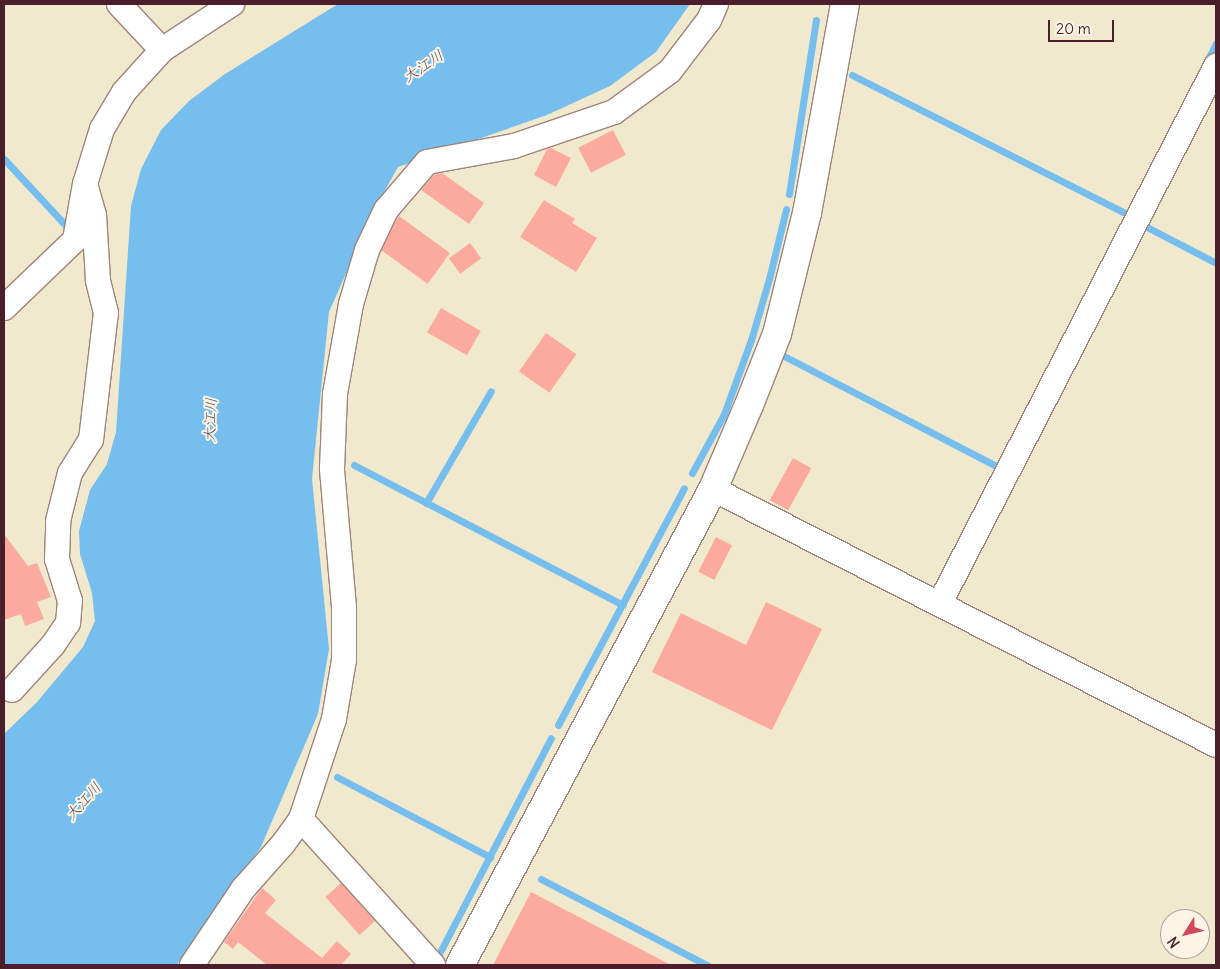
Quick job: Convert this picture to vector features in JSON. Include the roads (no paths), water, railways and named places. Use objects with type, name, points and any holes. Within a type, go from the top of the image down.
[{"type":"street","points":[[119,4],[162,50]]},
{"type":"street","points":[[4,308],[75,240],[85,184],[102,129],[124,92],[162,50],[232,4]]},
{"type":"street","points":[[192,965],[243,888],[283,844],[301,819],[334,719],[344,660],[344,607],[332,468],[335,394],[351,304],[368,250],[386,210],[427,162],[514,146],[614,112],[670,71],[709,20],[716,4]]},
{"type":"street","points":[[460,965],[713,489],[777,334],[807,213],[845,4]]},
{"type":"street","points":[[940,603],[1216,66]]},
{"type":"street","points":[[6,690],[53,645],[68,622],[70,600],[57,559],[58,521],[70,473],[91,440],[106,313],[98,280],[94,216],[85,184]]},
{"type":"street","points":[[713,489],[1216,745]]},
{"type":"street","points":[[301,819],[433,965]]},
{"type":"water","name":"大江川","points":[[338,4],[690,4],[656,52],[610,86],[547,115],[398,167],[374,210],[329,312],[312,479],[329,649],[318,714],[261,847],[202,927],[177,965],[4,965],[4,734],[37,702],[83,647],[95,621],[92,593],[80,554],[79,531],[90,490],[107,464],[116,432],[131,206],[141,169],[161,130],[189,101],[225,74]]},
{"type":"waterway","points":[[789,194],[816,20]]},
{"type":"waterway","points":[[1206,63],[1216,43]]},
{"type":"waterway","points":[[852,75],[1129,215]]},
{"type":"waterway","points":[[4,159],[70,230]]},
{"type":"waterway","points":[[692,473],[724,414],[751,340],[769,279],[786,209]]},
{"type":"waterway","points":[[1145,226],[1216,263]]},
{"type":"waterway","points":[[784,356],[998,467]]},
{"type":"waterway","points":[[426,503],[491,391]]},
{"type":"waterway","points":[[354,465],[623,605]]},
{"type":"waterway","points":[[558,725],[684,488]]},
{"type":"waterway","points":[[439,954],[551,738]]},
{"type":"waterway","points":[[337,777],[490,857]]},
{"type":"waterway","points":[[541,879],[707,965]]}]
